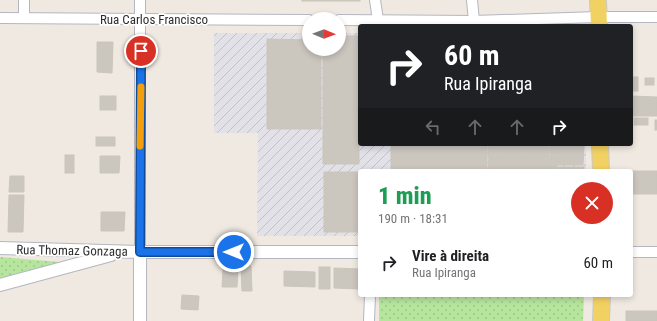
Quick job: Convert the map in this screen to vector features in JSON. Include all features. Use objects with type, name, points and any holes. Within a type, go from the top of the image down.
[{"type":"main road","points":[[598,0],[598,22]]},
{"type":"main road","points":[[600,146],[601,169]]},
{"type":"main road","points":[[601,321],[602,297]]},
{"type":"street","points":[[24,0],[24,18]]},
{"type":"street","points":[[140,0],[140,321]]},
{"type":"street","points":[[374,0],[378,20]]},
{"type":"street","points":[[472,0],[474,21]]},
{"type":"street","points":[[346,20],[598,22],[657,17]]},
{"type":"street","name":"Rua Carlos Francisco","points":[[0,18],[302,20]]},
{"type":"street","name":"Rua Thomaz Gonzaga","points":[[0,248],[140,252],[358,252]]},
{"type":"street","points":[[0,285],[124,251]]},
{"type":"street","points":[[633,252],[657,252]]},
{"type":"street","points":[[369,321],[370,297]]},
{"type":"shaded area","points":[[214,33],[302,33],[302,56],[346,56],[346,33],[358,33],[358,146],[586,146],[586,169],[358,169],[358,236],[257,236],[258,133],[214,133]]},
{"type":"green space","points":[[0,257],[72,263],[0,281]]},
{"type":"green space","points":[[379,297],[584,297],[583,321],[379,321]]},
{"type":"building","points":[[360,0],[360,1],[302,1]]},
{"type":"building","points":[[346,36],[358,36],[359,164],[323,164],[323,56],[346,56]]},
{"type":"building","points":[[267,39],[302,40],[302,56],[321,56],[321,129],[267,129]]},
{"type":"building","points":[[97,42],[113,42],[112,73],[97,72]]},
{"type":"building","points":[[633,77],[638,77],[638,91],[633,91]]},
{"type":"building","points":[[645,78],[654,78],[654,85],[645,85]]},
{"type":"building","points":[[100,96],[116,96],[116,110],[100,110]]},
{"type":"building","points":[[633,96],[657,97],[657,116],[633,116]]},
{"type":"building","points":[[634,118],[648,118],[648,125],[634,125]]},
{"type":"building","points":[[655,120],[657,120],[657,130],[655,130]]},
{"type":"building","points":[[96,137],[115,137],[115,146],[96,146]]},
{"type":"building","points":[[391,146],[487,146],[487,169],[391,169]]},
{"type":"building","points":[[488,146],[549,146],[549,158],[488,158]]},
{"type":"building","points":[[550,146],[584,146],[583,165],[557,165],[557,159],[550,159]]},
{"type":"building","points":[[65,155],[74,155],[74,173],[65,173]]},
{"type":"building","points":[[100,156],[120,156],[119,173],[100,173]]},
{"type":"building","points":[[489,158],[557,159],[557,169],[488,169]]},
{"type":"building","points":[[558,167],[584,167],[584,169],[558,169]]},
{"type":"building","points":[[633,171],[657,171],[657,194],[633,194]]},
{"type":"building","points":[[324,172],[358,172],[358,232],[324,232]]},
{"type":"building","points":[[10,176],[24,176],[24,192],[9,192]]},
{"type":"building","points":[[9,195],[24,195],[23,232],[8,232]]},
{"type":"building","points":[[101,212],[125,212],[124,231],[101,231]]},
{"type":"building","points":[[241,266],[251,266],[252,291],[242,291]]},
{"type":"building","points":[[319,267],[330,267],[330,289],[319,289]]},
{"type":"building","points":[[334,268],[358,269],[358,289],[334,288]]},
{"type":"building","points":[[223,269],[238,270],[237,287],[222,287]]},
{"type":"building","points":[[284,271],[315,272],[315,287],[284,286]]},
{"type":"building","points":[[182,295],[199,296],[198,310],[181,309]]},
{"type":"building","points":[[626,311],[657,311],[657,321],[626,321]]},
{"type":"slow traffic","points":[[140,146],[141,87]]},
{"type":"route","points":[[141,51],[140,252],[234,252]]}]
